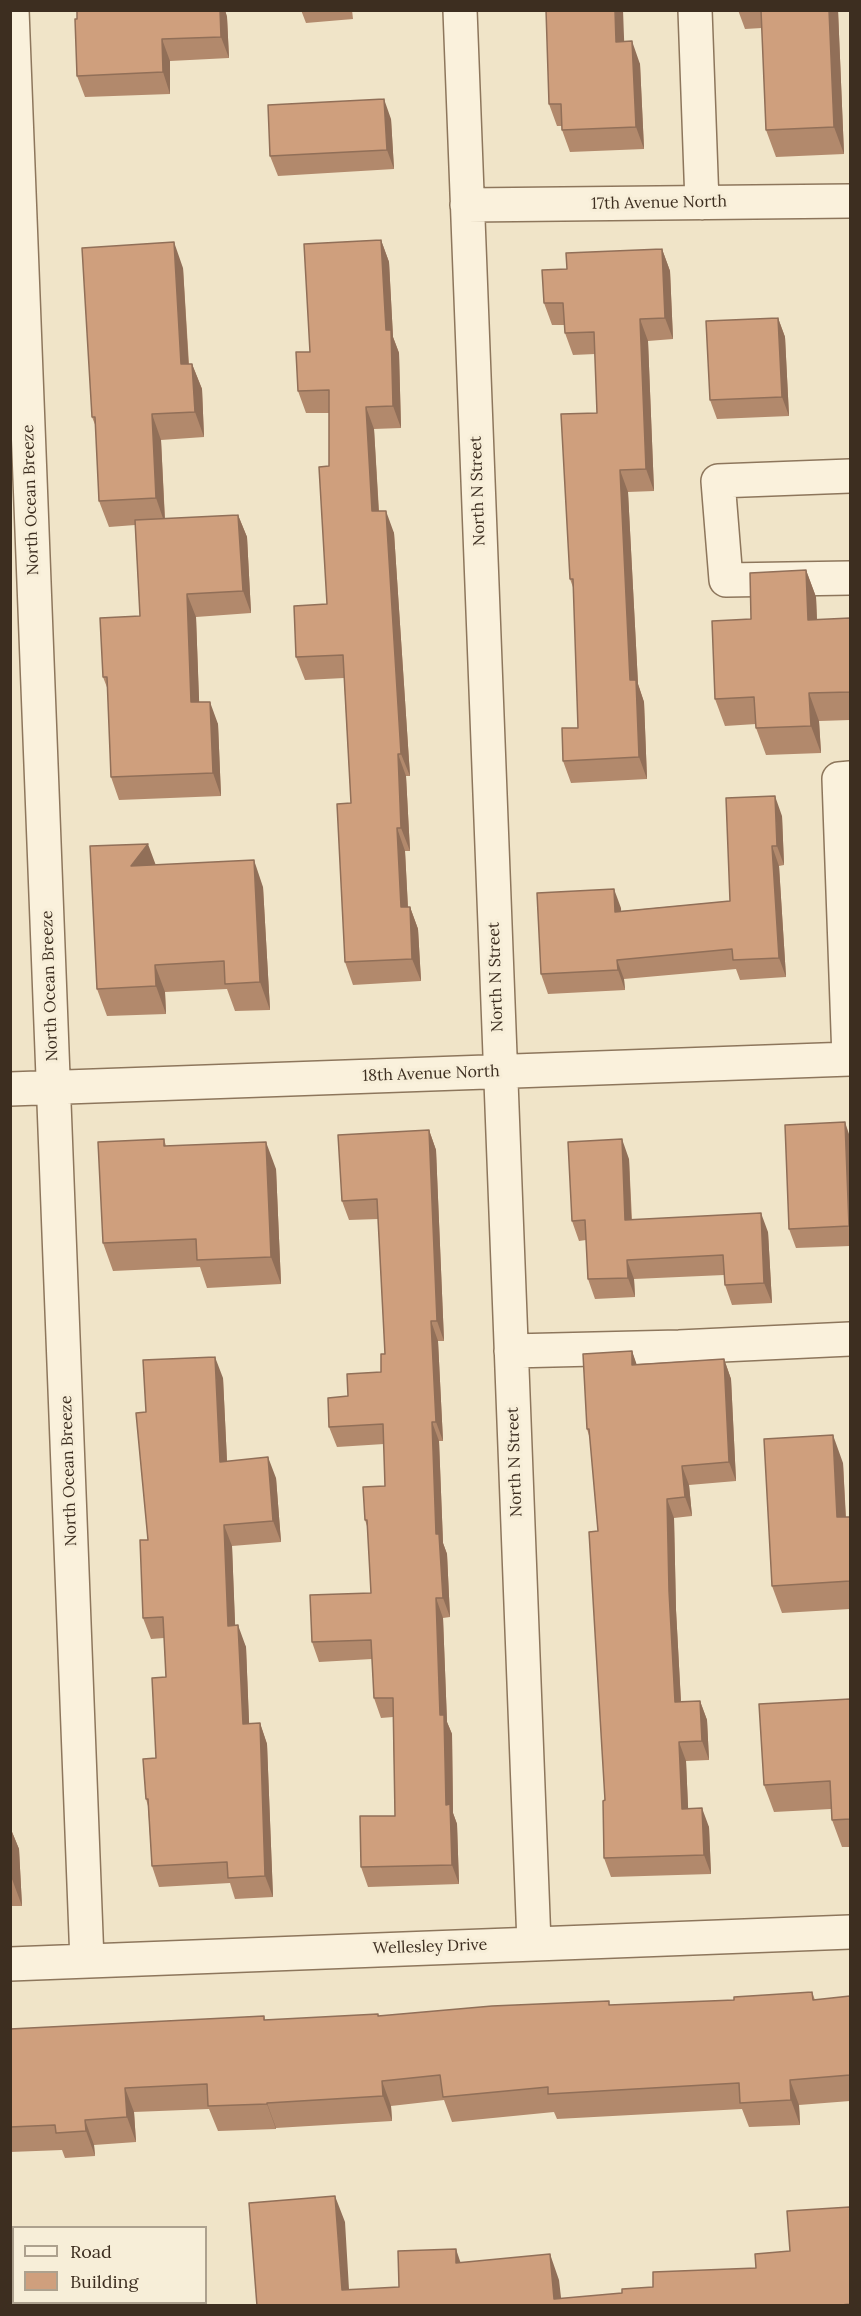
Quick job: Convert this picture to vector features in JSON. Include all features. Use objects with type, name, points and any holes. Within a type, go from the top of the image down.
[{"type":"street","name":"North Ocean Breeze","points":[[12,10],[87,1961]]},
{"type":"street","name":"North N Street","points":[[460,10],[534,1943]]},
{"type":"street","points":[[695,10],[702,203]]},
{"type":"street","name":"17th Avenue North","points":[[467,205],[850,201]]},
{"type":"street","points":[[850,476],[718,481],[726,580],[850,578]]},
{"type":"street","points":[[850,778],[838,779],[850,1059]]},
{"type":"street","name":"18th Avenue North","points":[[10,1089],[850,1059]]},
{"type":"street","points":[[511,1351],[679,1347],[850,1339]]},
{"type":"street","name":"Wellesley Drive","points":[[10,1964],[850,1932]]},
{"type":"building","points":[[77,10],[220,10],[221,37],[162,39],[163,72],[77,76],[75,19],[77,19]]},
{"type":"building","points":[[546,10],[615,10],[616,42],[632,41],[636,127],[562,130],[561,104],[549,104]]},
{"type":"building","points":[[761,10],[829,10],[834,127],[766,130]]},
{"type":"building","points":[[384,99],[387,150],[270,156],[268,105]]},
{"type":"building","points":[[381,240],[386,330],[391,330],[393,406],[366,407],[372,511],[386,511],[401,754],[398,754],[401,828],[397,828],[401,907],[410,907],[412,959],[345,962],[337,804],[351,803],[343,655],[296,657],[294,606],[327,604],[319,467],[329,466],[329,390],[298,391],[296,352],[310,352],[304,244]]},
{"type":"building","points":[[174,242],[181,364],[192,364],[195,412],[152,414],[156,498],[99,501],[82,248]]},
{"type":"building","points":[[662,249],[665,318],[640,319],[646,469],[620,470],[630,680],[636,680],[639,757],[563,761],[562,728],[578,728],[573,579],[570,579],[561,414],[597,413],[594,332],[565,333],[563,303],[544,303],[542,270],[567,269],[566,253]]},
{"type":"building","points":[[778,318],[782,397],[710,400],[706,321]]},
{"type":"building","points":[[238,515],[243,591],[187,594],[191,702],[210,702],[213,773],[111,777],[107,677],[103,677],[100,618],[140,616],[135,520]]},
{"type":"building","points":[[806,570],[808,620],[850,618],[850,692],[809,693],[811,726],[756,728],[754,697],[715,699],[712,621],[751,619],[750,573]]},
{"type":"building","points":[[775,796],[777,846],[772,846],[779,958],[733,960],[732,949],[617,960],[618,970],[541,974],[537,893],[614,889],[615,912],[730,901],[726,798]]},
{"type":"building","points":[[148,844],[131,866],[254,860],[260,982],[225,984],[224,961],[155,965],[156,986],[97,989],[90,846]]},
{"type":"building","points":[[845,1122],[849,1226],[789,1229],[785,1125]]},
{"type":"building","points":[[429,1130],[437,1321],[431,1321],[436,1422],[432,1422],[436,1534],[439,1534],[443,1598],[436,1598],[440,1715],[444,1715],[446,1805],[450,1804],[452,1865],[361,1867],[360,1816],[395,1816],[393,1698],[374,1698],[371,1640],[312,1642],[310,1595],[371,1593],[363,1487],[385,1486],[383,1424],[329,1427],[328,1398],[348,1396],[347,1374],[381,1372],[381,1354],[385,1354],[377,1199],[342,1201],[338,1135]]},
{"type":"building","points":[[164,1139],[164,1146],[266,1142],[271,1257],[197,1260],[196,1239],[103,1243],[98,1142]]},
{"type":"building","points":[[622,1139],[625,1220],[761,1213],[764,1283],[725,1285],[723,1255],[627,1260],[628,1278],[588,1279],[585,1220],[572,1221],[568,1142]]},
{"type":"building","points":[[632,1351],[632,1365],[724,1359],[729,1462],[682,1466],[685,1497],[667,1499],[675,1702],[700,1701],[702,1741],[679,1742],[682,1809],[702,1808],[704,1855],[604,1858],[603,1801],[605,1800],[589,1532],[598,1531],[589,1429],[587,1429],[583,1354]]},
{"type":"building","points":[[215,1357],[220,1462],[268,1457],[273,1521],[224,1525],[228,1626],[238,1625],[243,1724],[260,1723],[265,1876],[228,1878],[227,1862],[152,1866],[143,1759],[156,1758],[152,1678],[166,1677],[163,1617],[143,1618],[140,1540],[148,1540],[136,1413],[146,1412],[143,1360]]},
{"type":"building","points":[[833,1435],[837,1517],[850,1517],[850,1581],[772,1586],[764,1439]]},
{"type":"building","points":[[850,1699],[850,1819],[832,1820],[830,1781],[764,1785],[759,1704]]},
{"type":"building","points":[[10,1853],[12,1879],[10,1879]]},
{"type":"building","points":[[812,1992],[813,2000],[850,1996],[850,2075],[790,2080],[791,2100],[740,2103],[739,2083],[548,2094],[548,2087],[443,2097],[440,2075],[382,2081],[383,2096],[267,2104],[208,2106],[207,2084],[125,2088],[127,2117],[85,2120],[86,2131],[56,2133],[55,2125],[10,2127],[10,2029],[264,2016],[264,2020],[378,2014],[378,2016],[492,2006],[609,2001],[609,2005],[734,2000],[734,1997]]},
{"type":"building","points":[[335,2196],[342,2290],[399,2287],[398,2251],[456,2249],[456,2263],[550,2254],[554,2299],[622,2293],[622,2289],[653,2287],[653,2272],[756,2268],[755,2254],[790,2251],[787,2211],[850,2207],[850,2304],[832,2306],[257,2306],[249,2203]]},
{"type":"building","points":[[12,2260],[12,2304],[194,2304],[194,2306],[10,2306],[10,2261]]}]
